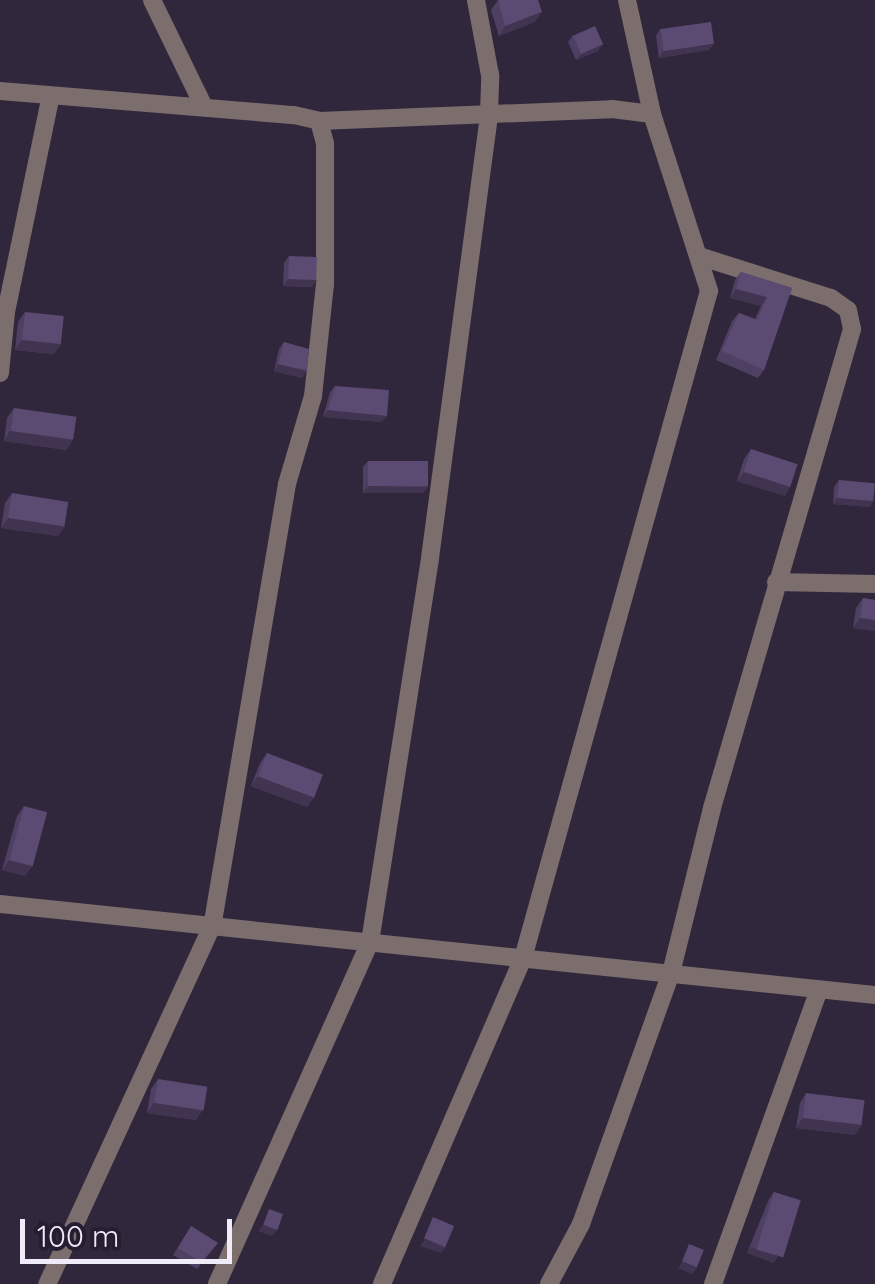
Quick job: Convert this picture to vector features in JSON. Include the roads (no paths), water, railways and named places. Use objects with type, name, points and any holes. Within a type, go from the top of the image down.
[{"type":"street","points":[[152,0],[204,107]]},
{"type":"street","points":[[217,1284],[370,942],[430,558],[488,113],[490,76],[476,0]]},
{"type":"street","points":[[382,1284],[523,958],[709,291],[702,257],[652,114],[627,0]]},
{"type":"street","points":[[0,91],[50,98],[204,107],[319,122],[612,109],[652,114]]},
{"type":"street","points":[[0,373],[6,312],[50,98]]},
{"type":"street","points":[[46,1284],[212,926],[287,484],[312,396],[325,284],[325,144],[319,122]]},
{"type":"street","points":[[550,1284],[581,1224],[670,973],[852,319],[831,298],[702,257]]},
{"type":"street","points":[[776,582],[875,584]]},
{"type":"street","points":[[0,904],[875,995]]},
{"type":"street","points":[[713,1284],[819,988]]}]
